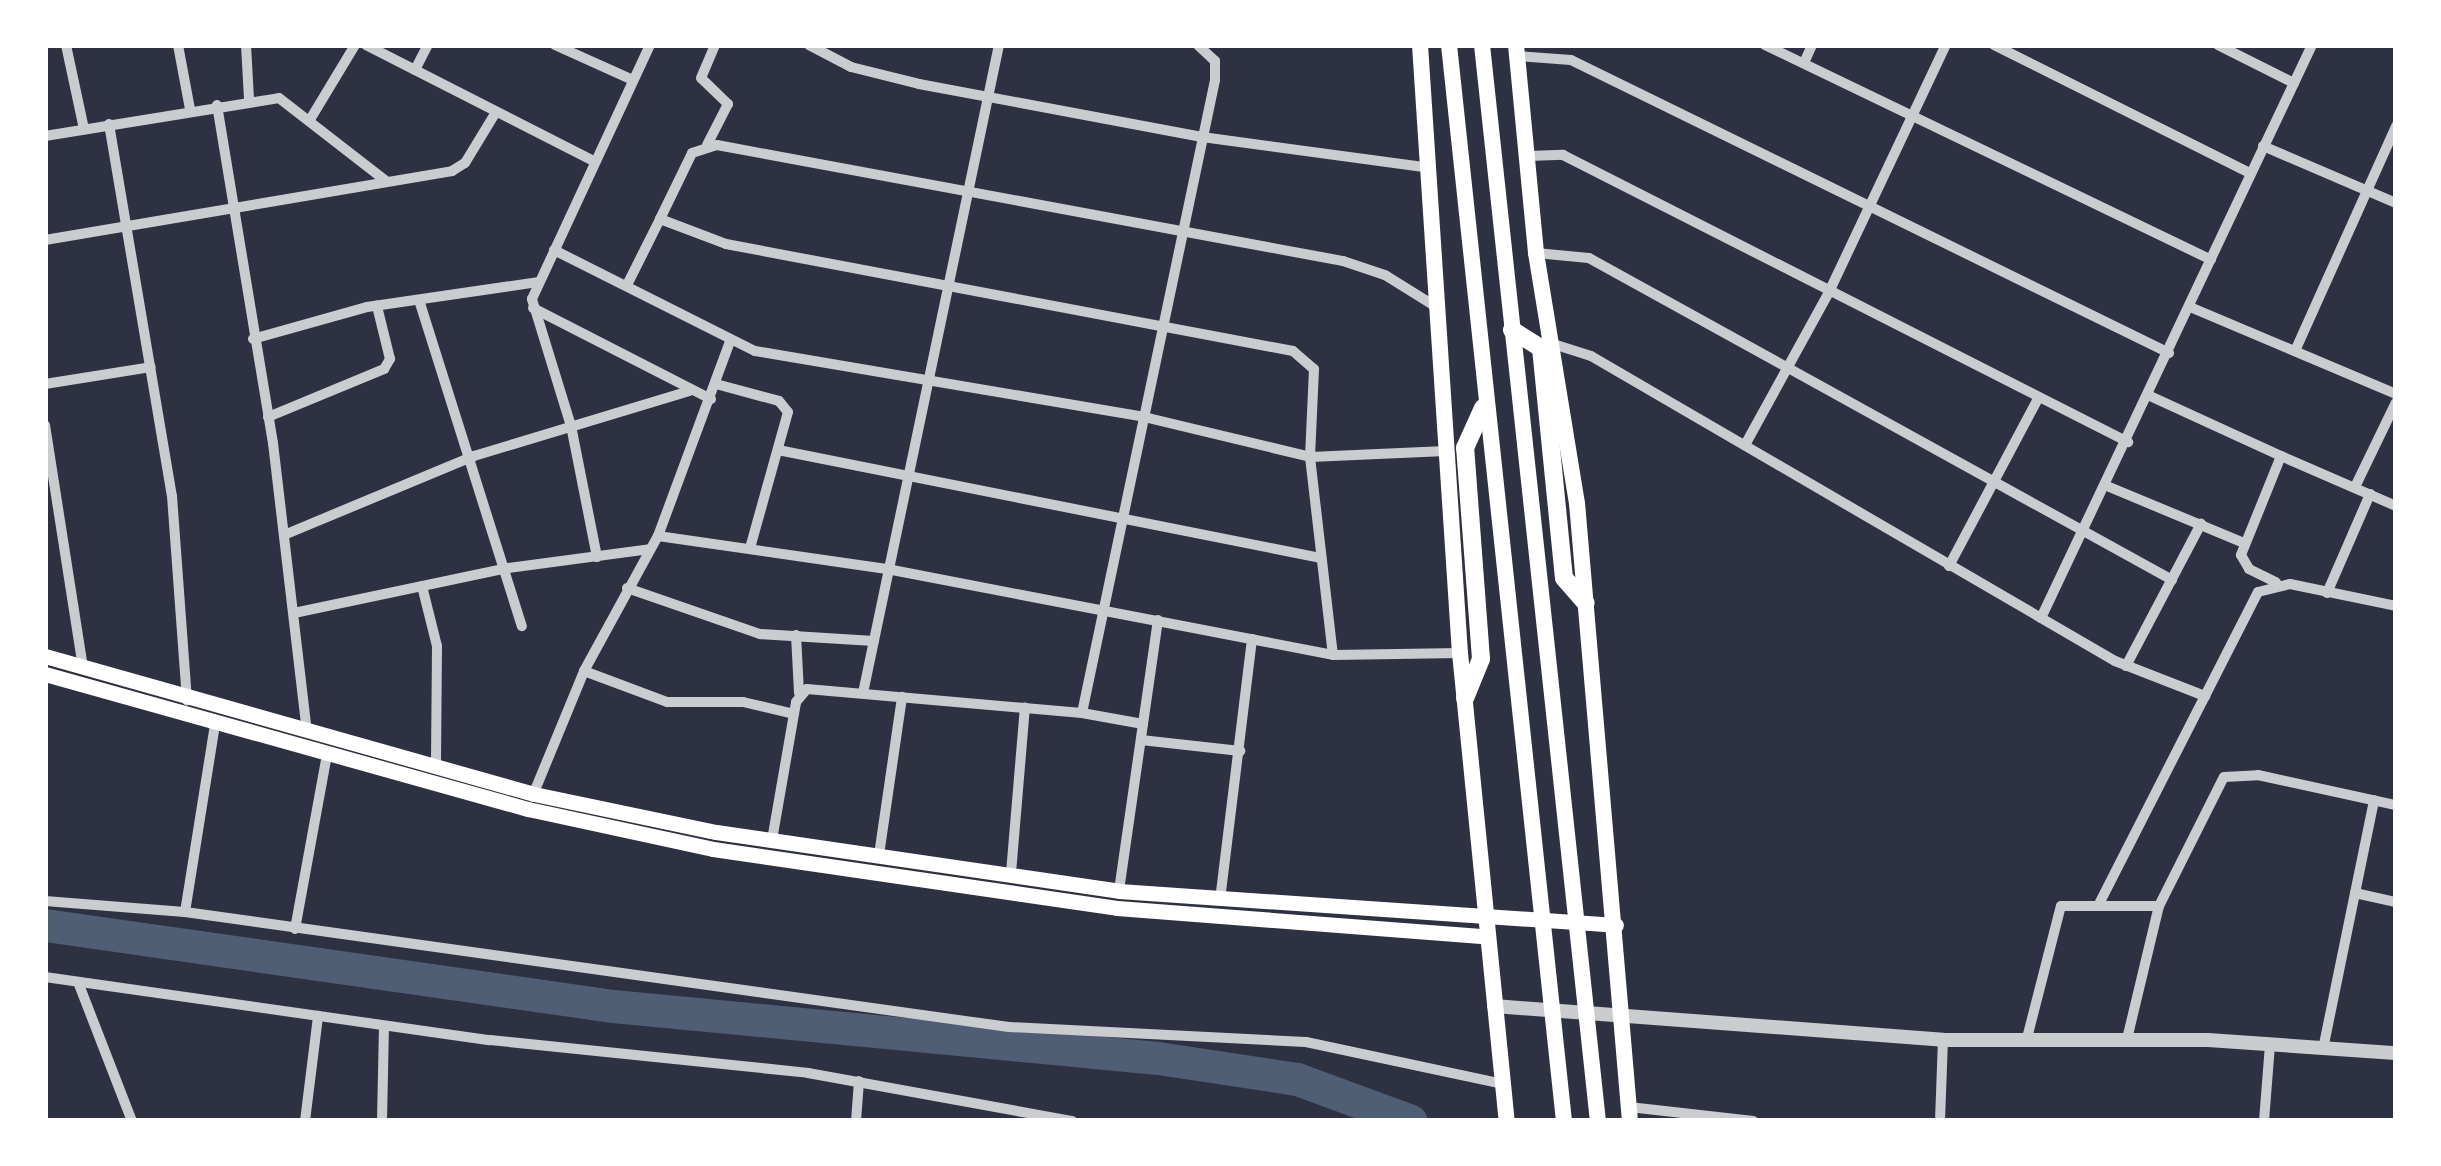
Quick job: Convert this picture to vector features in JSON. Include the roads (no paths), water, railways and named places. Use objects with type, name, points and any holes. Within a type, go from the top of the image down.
[{"type":"highway","points":[[1513,330],[1541,349],[1564,578],[1586,603]]},
{"type":"highway","points":[[1465,698],[1481,659],[1465,448],[1483,408]]},
{"type":"main road","points":[[1420,45],[1460,653],[1507,1121]]},
{"type":"main road","points":[[1449,45],[1483,408],[1564,1121]]},
{"type":"main road","points":[[1482,45],[1598,1121]]},
{"type":"main road","points":[[1517,50],[1536,253],[1586,603],[1624,1010],[1629,1114]]},
{"type":"main road","points":[[45,656],[187,700],[436,764],[531,802],[1119,890],[1484,928]]},
{"type":"main road","points":[[45,674],[328,754],[713,849],[1117,908],[1484,928],[1616,925]]},
{"type":"street","points":[[67,45],[84,129]]},
{"type":"street","points":[[178,45],[190,109]]},
{"type":"street","points":[[246,45],[249,98]]},
{"type":"street","points":[[311,118],[355,45]]},
{"type":"street","points":[[366,45],[595,161]]},
{"type":"street","points":[[415,70],[428,45]]},
{"type":"street","points":[[555,45],[633,80]]},
{"type":"street","points":[[597,556],[571,426],[533,308],[539,283],[650,45]]},
{"type":"street","points":[[628,284],[692,154],[707,146],[728,104],[701,78],[715,45]]},
{"type":"street","points":[[863,693],[944,284],[999,45]]},
{"type":"street","points":[[1082,713],[1216,71],[1198,45]]},
{"type":"street","points":[[1765,45],[2211,260]]},
{"type":"street","points":[[1804,62],[1812,45]]},
{"type":"street","points":[[1745,445],[1829,292],[1946,45]]},
{"type":"street","points":[[1994,45],[2250,173]]},
{"type":"street","points":[[2218,45],[2294,83]]},
{"type":"street","points":[[2041,618],[2150,396],[2312,45]]},
{"type":"street","points":[[816,47],[878,75],[1202,137],[1431,168]]},
{"type":"street","points":[[1517,50],[1571,60],[1871,202],[2169,353]]},
{"type":"street","points":[[45,136],[249,98],[279,98],[311,118],[386,181]]},
{"type":"street","points":[[217,105],[268,417],[307,731]]},
{"type":"street","points":[[45,240],[232,202],[386,181],[465,163],[496,112]]},
{"type":"street","points":[[109,124],[129,224],[185,616],[187,700]]},
{"type":"street","points":[[2295,351],[2396,126]]},
{"type":"street","points":[[707,146],[1182,229],[1367,268],[1440,310]]},
{"type":"street","points":[[2263,146],[2396,202]]},
{"type":"street","points":[[1528,156],[1563,155],[2128,442]]},
{"type":"street","points":[[660,219],[726,244],[1161,324],[1312,362],[1310,458],[1333,655]]},
{"type":"street","points":[[554,250],[628,284],[730,341],[1144,417],[1310,458],[1446,451]]},
{"type":"street","points":[[1536,253],[1589,258],[2172,580]]},
{"type":"street","points":[[253,339],[377,306],[539,283]]},
{"type":"street","points":[[418,300],[474,456],[522,626]]},
{"type":"street","points":[[268,417],[384,369],[390,359],[377,306]]},
{"type":"street","points":[[533,308],[711,399]]},
{"type":"street","points":[[2190,308],[2396,398],[2355,487]]},
{"type":"street","points":[[531,802],[584,671],[658,536],[730,341]]},
{"type":"street","points":[[1549,343],[1591,356],[2126,666],[2205,696]]},
{"type":"street","points":[[45,384],[151,367]]},
{"type":"street","points":[[716,384],[785,406],[778,450],[750,548]]},
{"type":"street","points":[[284,536],[474,456],[689,391]]},
{"type":"street","points":[[2150,396],[2396,506]]},
{"type":"street","points":[[1949,566],[1996,485],[2038,397]]},
{"type":"street","points":[[45,425],[83,669]]},
{"type":"street","points":[[778,450],[1124,513],[1322,558]]},
{"type":"street","points":[[2281,456],[2244,543],[2244,565],[2279,583],[2396,606]]},
{"type":"street","points":[[2107,486],[2244,543]]},
{"type":"street","points":[[2327,593],[2370,494]]},
{"type":"street","points":[[2126,666],[2201,524]]},
{"type":"street","points":[[658,536],[887,569],[1333,655],[1460,653]]},
{"type":"street","points":[[294,614],[508,568],[651,548]]},
{"type":"street","points":[[2100,902],[2258,592],[2279,583]]},
{"type":"street","points":[[422,586],[438,661],[436,764]]},
{"type":"street","points":[[627,588],[749,631],[874,641]]},
{"type":"street","points":[[1119,890],[1158,620]]},
{"type":"street","points":[[772,840],[799,693],[796,635]]},
{"type":"street","points":[[1220,900],[1252,639]]},
{"type":"street","points":[[584,671],[667,702],[743,702],[794,714]]},
{"type":"street","points":[[799,693],[863,693],[1082,713],[1143,724]]},
{"type":"street","points":[[879,855],[902,697]]},
{"type":"street","points":[[1011,873],[1025,708]]},
{"type":"street","points":[[185,912],[215,724]]},
{"type":"street","points":[[1141,740],[1240,751]]},
{"type":"street","points":[[295,929],[328,754]]},
{"type":"street","points":[[2127,1039],[2158,906],[2224,777],[2258,775],[2396,805]]},
{"type":"street","points":[[2324,1049],[2374,800]]},
{"type":"street","points":[[2355,893],[2396,902]]},
{"type":"street","points":[[45,901],[185,912],[1010,1027],[1306,1042],[1503,1084]]},
{"type":"street","points":[[2026,1038],[2057,913],[2066,902],[2158,906]]},
{"type":"street","points":[[45,977],[384,1026],[859,1082],[1073,1121]]},
{"type":"street","points":[[78,982],[132,1121]]},
{"type":"street","points":[[1494,1006],[1624,1010],[1942,1040],[2127,1039],[2396,1053]]},
{"type":"street","points":[[305,1121],[318,1016]]},
{"type":"street","points":[[382,1121],[384,1026]]},
{"type":"street","points":[[1940,1121],[1942,1040]]},
{"type":"street","points":[[2264,1121],[2270,1044]]},
{"type":"street","points":[[856,1121],[859,1082]]},
{"type":"street","points":[[1629,1114],[1753,1121]]},
{"type":"waterway","points":[[45,925],[613,1006],[1158,1058],[1297,1079],[1411,1121]]}]
